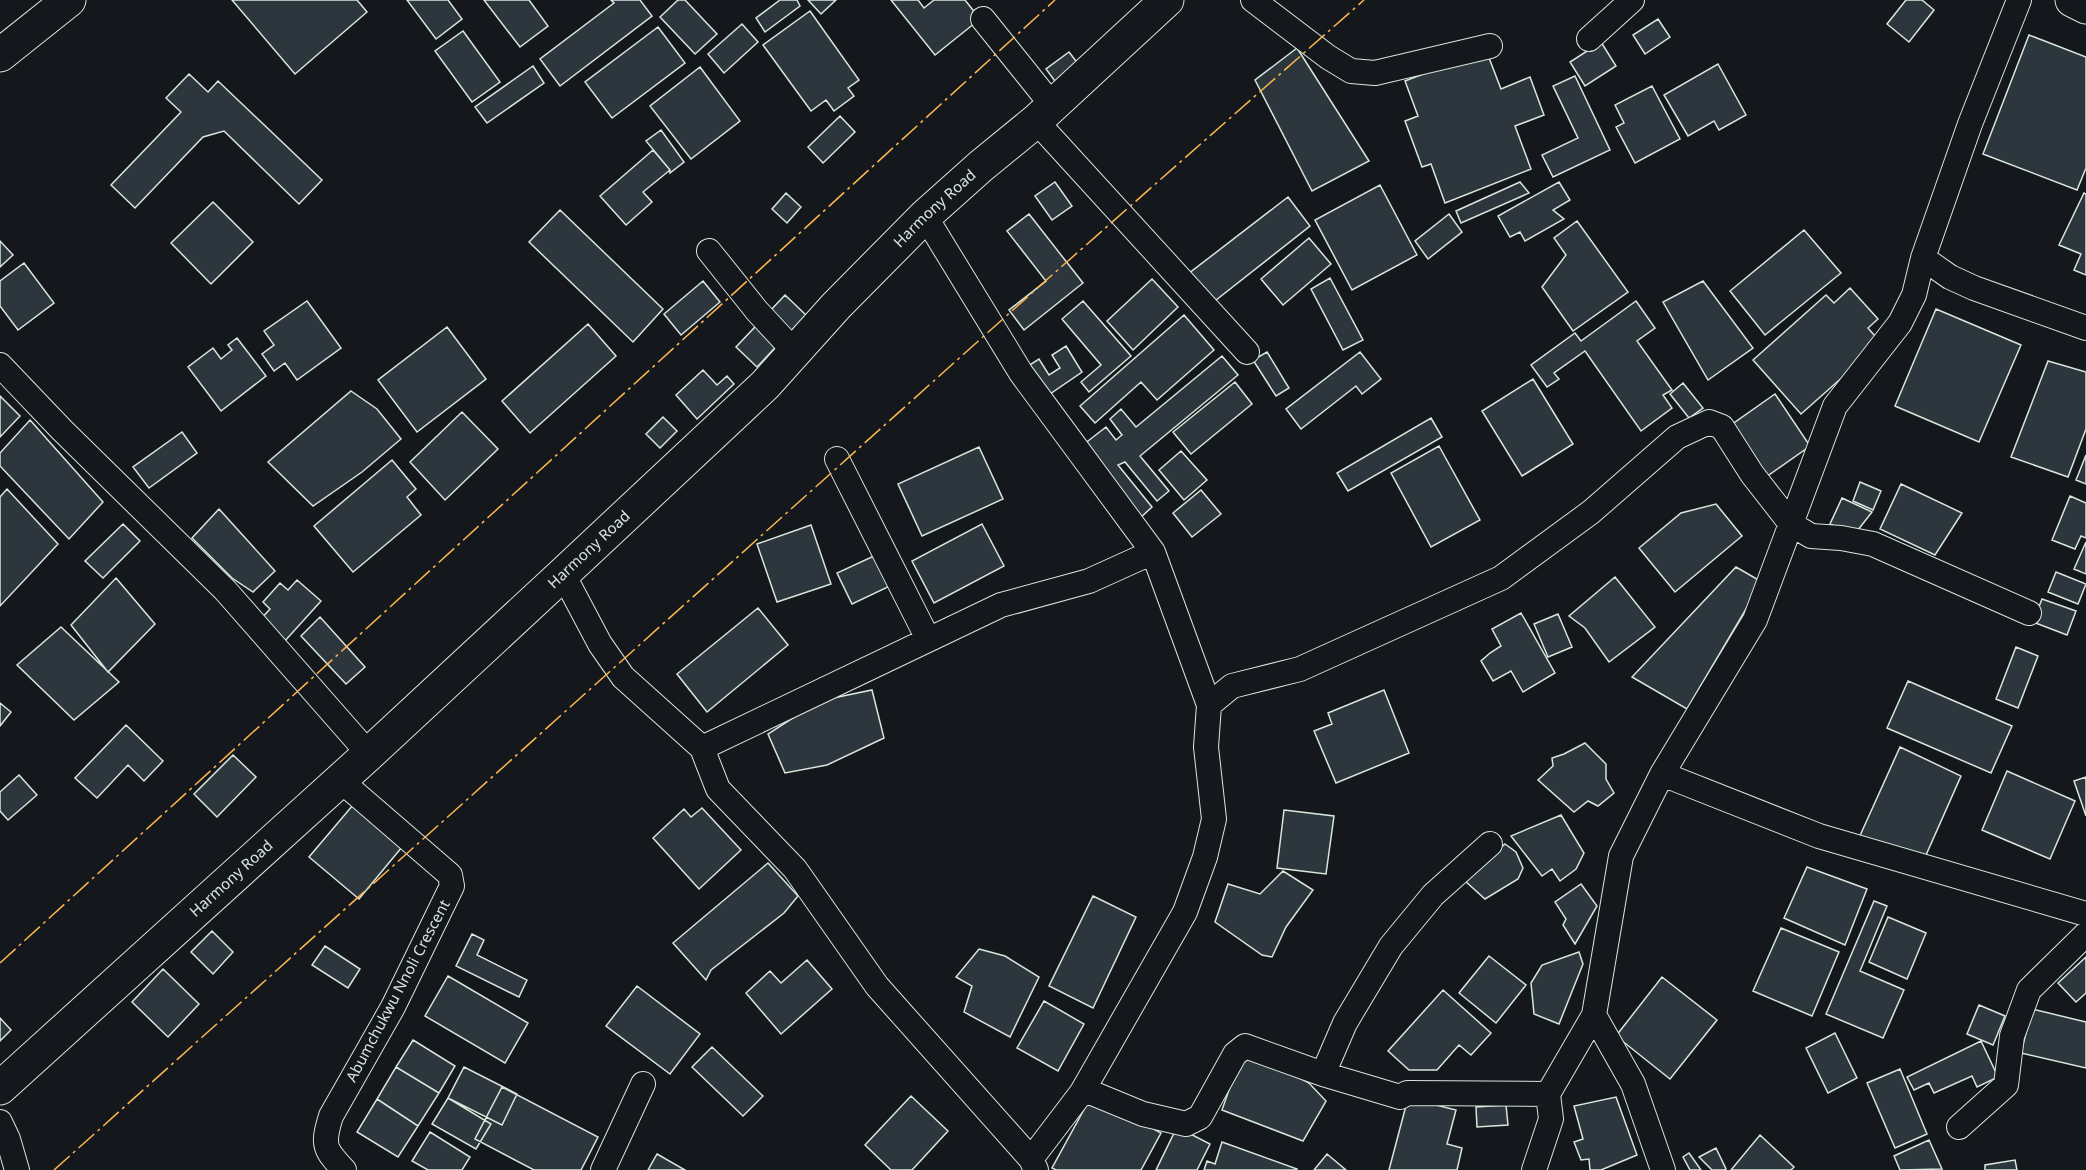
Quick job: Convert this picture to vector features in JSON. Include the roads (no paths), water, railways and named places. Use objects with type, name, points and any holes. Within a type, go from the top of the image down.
[{"type":"main road","points":[[0,54],[69,0]]},
{"type":"main road","name":"Harmony Road","points":[[0,1088],[369,754],[563,574],[765,385],[925,216],[1044,113],[1167,0]]},
{"type":"main road","points":[[2072,0],[2086,7]]},
{"type":"street","points":[[1253,0],[1328,57],[1351,71],[1375,73],[1490,45]]},
{"type":"street","points":[[1589,39],[1632,0]]},
{"type":"street","points":[[1534,1170],[1551,1119],[1548,1094],[1594,1015],[1621,856],[1662,774],[1755,620],[1834,406],[1900,323],[1914,295],[1923,258],[1970,124],[2019,0]]},
{"type":"street","points":[[983,19],[1044,113],[1247,352]]},
{"type":"street","points":[[563,574],[600,644],[623,677],[702,748],[718,789],[795,869],[877,986],[1034,1165],[1082,1092],[1185,912],[1214,819],[1206,747],[1209,705],[1153,552],[1021,373],[925,216]]},
{"type":"street","points":[[709,251],[757,311],[795,351]]},
{"type":"street","points":[[1923,258],[1950,277],[1974,288],[2086,328]]},
{"type":"street","points":[[0,365],[62,430],[225,590],[369,754]]},
{"type":"street","points":[[1209,705],[1232,686],[1300,669],[1501,578],[1591,512],[1677,437],[1709,422],[1722,427],[1752,474],[1791,524],[1811,536],[1841,538],[1873,544],[2029,613]]},
{"type":"street","points":[[837,459],[928,639]]},
{"type":"street","points":[[702,748],[1001,605],[1089,580],[1153,552]]},
{"type":"street","points":[[1662,774],[1819,836],[2086,914]]},
{"type":"street","name":"Abumchukwu Nnoli Crescent","points":[[340,780],[450,875],[452,886],[393,1007],[331,1116],[325,1134],[327,1152],[344,1170]]},
{"type":"street","points":[[1323,1074],[1346,1023],[1391,946],[1433,895],[1490,844]]},
{"type":"street","points":[[1959,1127],[2006,1085],[2012,1035],[2029,990],[2086,934]]},
{"type":"street","points":[[1594,1015],[1633,1084],[1663,1170]]},
{"type":"street","points":[[1082,1092],[1092,1093],[1143,1114],[1186,1124],[1200,1117],[1235,1054],[1245,1046],[1323,1074],[1400,1097],[1407,1093],[1548,1094]]},
{"type":"street","points":[[603,1170],[643,1084]]},
{"type":"street","points":[[0,1122],[8,1139],[17,1170]]}]
